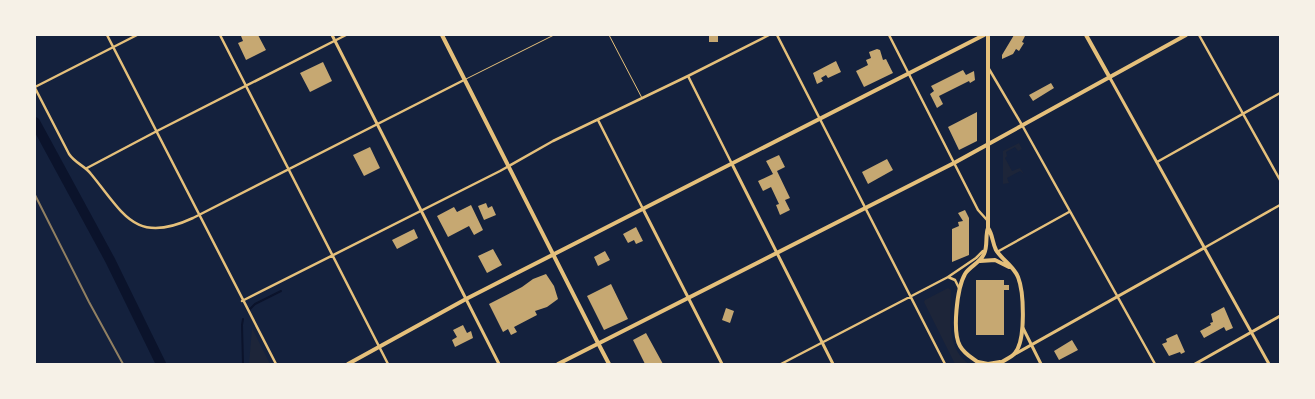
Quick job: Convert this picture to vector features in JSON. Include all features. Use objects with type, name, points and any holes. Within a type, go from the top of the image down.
[{"type":"main road","points":[[442,35],[609,364]]},
{"type":"main road","points":[[348,364],[466,299],[984,35]]},
{"type":"main road","points":[[988,35],[988,228],[986,248],[984,255],[967,271],[959,288],[957,300],[958,340],[965,352],[979,363],[988,364],[1000,363],[1014,354],[1022,339],[1019,282],[1015,271],[997,252],[988,228]]},
{"type":"main road","points":[[1086,35],[1110,78]]},
{"type":"main road","points":[[558,364],[954,163],[1186,35]]},
{"type":"main road","points":[[978,262],[995,260],[1015,271]]},
{"type":"street","points":[[107,35],[276,364]]},
{"type":"street","points":[[137,35],[35,87],[68,154],[74,161],[87,169],[123,215],[144,227],[164,229],[200,214],[464,80]]},
{"type":"street","points":[[220,35],[388,364]]},
{"type":"street","points":[[332,35],[499,364]]},
{"type":"street","points":[[87,169],[91,165],[156,131],[346,35]]},
{"type":"street","points":[[242,301],[769,35]]},
{"type":"street","points":[[777,35],[945,364]]},
{"type":"street","points":[[889,35],[978,210],[983,218],[988,221]]},
{"type":"street","points":[[1200,35],[1280,180]]},
{"type":"street","points":[[988,69],[1022,125],[1155,364]]},
{"type":"street","points":[[688,76],[833,364]]},
{"type":"street","points":[[1110,78],[1269,364]]},
{"type":"street","points":[[1157,162],[1280,93]]},
{"type":"street","points":[[598,120],[722,364]]},
{"type":"street","points":[[1014,354],[1280,205]]},
{"type":"street","points":[[997,252],[1070,212]]},
{"type":"street","points":[[781,364],[911,298],[978,257],[986,248]]},
{"type":"street","points":[[948,277],[955,280],[959,288]]},
{"type":"street","points":[[1195,364],[1280,316]]},
{"type":"street","points":[[1022,327],[1041,364]]},
{"type":"lane","points":[[464,80],[554,35]]},
{"type":"lane","points":[[609,35],[642,99]]},
{"type":"shaded area","points":[[1019,143],[1022,149],[1018,151],[1015,147],[1006,152],[1007,156],[1005,158],[1012,171],[1020,168],[1024,174],[1020,171],[1007,178],[1009,183],[1003,184],[1003,151]]},
{"type":"shaded area","points":[[948,288],[951,290],[950,320],[953,340],[961,357],[969,364],[955,364],[924,302]]},
{"type":"shaded area","points":[[252,328],[270,364],[249,364]]},
{"type":"building","points":[[258,35],[266,50],[246,60],[238,43],[243,41],[241,36]]},
{"type":"building","points":[[709,35],[718,35],[718,42],[709,42]]},
{"type":"building","points":[[1014,35],[1025,36],[1022,42],[1024,43],[1019,51],[1016,49],[1013,54],[1002,59],[1002,55]]},
{"type":"building","points":[[877,49],[880,50],[883,60],[886,59],[893,73],[864,87],[856,71],[868,65],[866,60],[871,58],[869,52]]},
{"type":"building","points":[[836,61],[841,72],[828,78],[826,75],[821,78],[823,81],[817,84],[813,73]]},
{"type":"building","points":[[323,62],[332,81],[310,92],[300,73]]},
{"type":"building","points":[[963,70],[966,75],[974,71],[975,80],[970,83],[969,81],[939,96],[943,104],[937,108],[930,94],[934,91],[931,86]]},
{"type":"building","points":[[1051,83],[1054,88],[1033,101],[1029,95]]},
{"type":"building","points":[[977,112],[977,141],[959,150],[948,127]]},
{"type":"building","points":[[370,147],[380,168],[364,176],[353,155]]},
{"type":"building","points":[[779,155],[785,167],[777,171],[790,198],[785,200],[790,210],[780,215],[776,205],[779,204],[771,187],[763,191],[758,181],[773,174],[766,161]]},
{"type":"building","points":[[887,159],[893,170],[868,184],[862,172]]},
{"type":"building","points":[[486,203],[488,208],[492,206],[496,215],[484,220],[478,206]]},
{"type":"building","points":[[471,205],[483,230],[474,235],[469,226],[448,237],[437,216],[454,207],[457,212]]},
{"type":"building","points":[[965,210],[969,218],[969,255],[952,262],[952,229],[959,226],[958,222],[963,221],[958,213]]},
{"type":"building","points":[[636,227],[643,241],[636,244],[634,240],[628,243],[623,234]]},
{"type":"building","points":[[414,229],[418,238],[397,249],[392,240]]},
{"type":"building","points":[[493,249],[502,265],[487,273],[478,256]]},
{"type":"building","points":[[605,251],[610,260],[598,266],[594,257]]},
{"type":"building","points":[[546,274],[554,286],[558,299],[547,307],[535,311],[537,315],[514,327],[517,332],[511,335],[508,329],[503,332],[489,304],[522,287],[533,279]]},
{"type":"building","points":[[976,280],[1004,280],[1004,285],[1009,285],[1009,290],[1004,290],[1004,335],[976,335]]},
{"type":"building","points":[[611,284],[628,319],[604,330],[587,296]]},
{"type":"building","points":[[1224,307],[1233,328],[1226,331],[1224,327],[1204,338],[1200,331],[1213,322],[1211,314]]},
{"type":"building","points":[[726,308],[734,311],[730,323],[722,320]]},
{"type":"building","points":[[463,325],[467,333],[471,331],[473,338],[455,347],[452,340],[457,337],[453,330]]},
{"type":"building","points":[[646,333],[663,364],[645,364],[633,340]]},
{"type":"building","points":[[1177,334],[1185,352],[1169,356],[1162,344],[1167,342],[1166,339]]},
{"type":"building","points":[[1072,340],[1078,350],[1059,360],[1054,351]]},
{"type":"waterway","points":[[35,122],[110,260],[161,364]]},
{"type":"waterway","points":[[250,309],[255,304],[281,291]]},
{"type":"waterway","points":[[243,319],[243,364]]},
{"type":"railway","points":[[35,195],[89,302],[123,364]]}]
